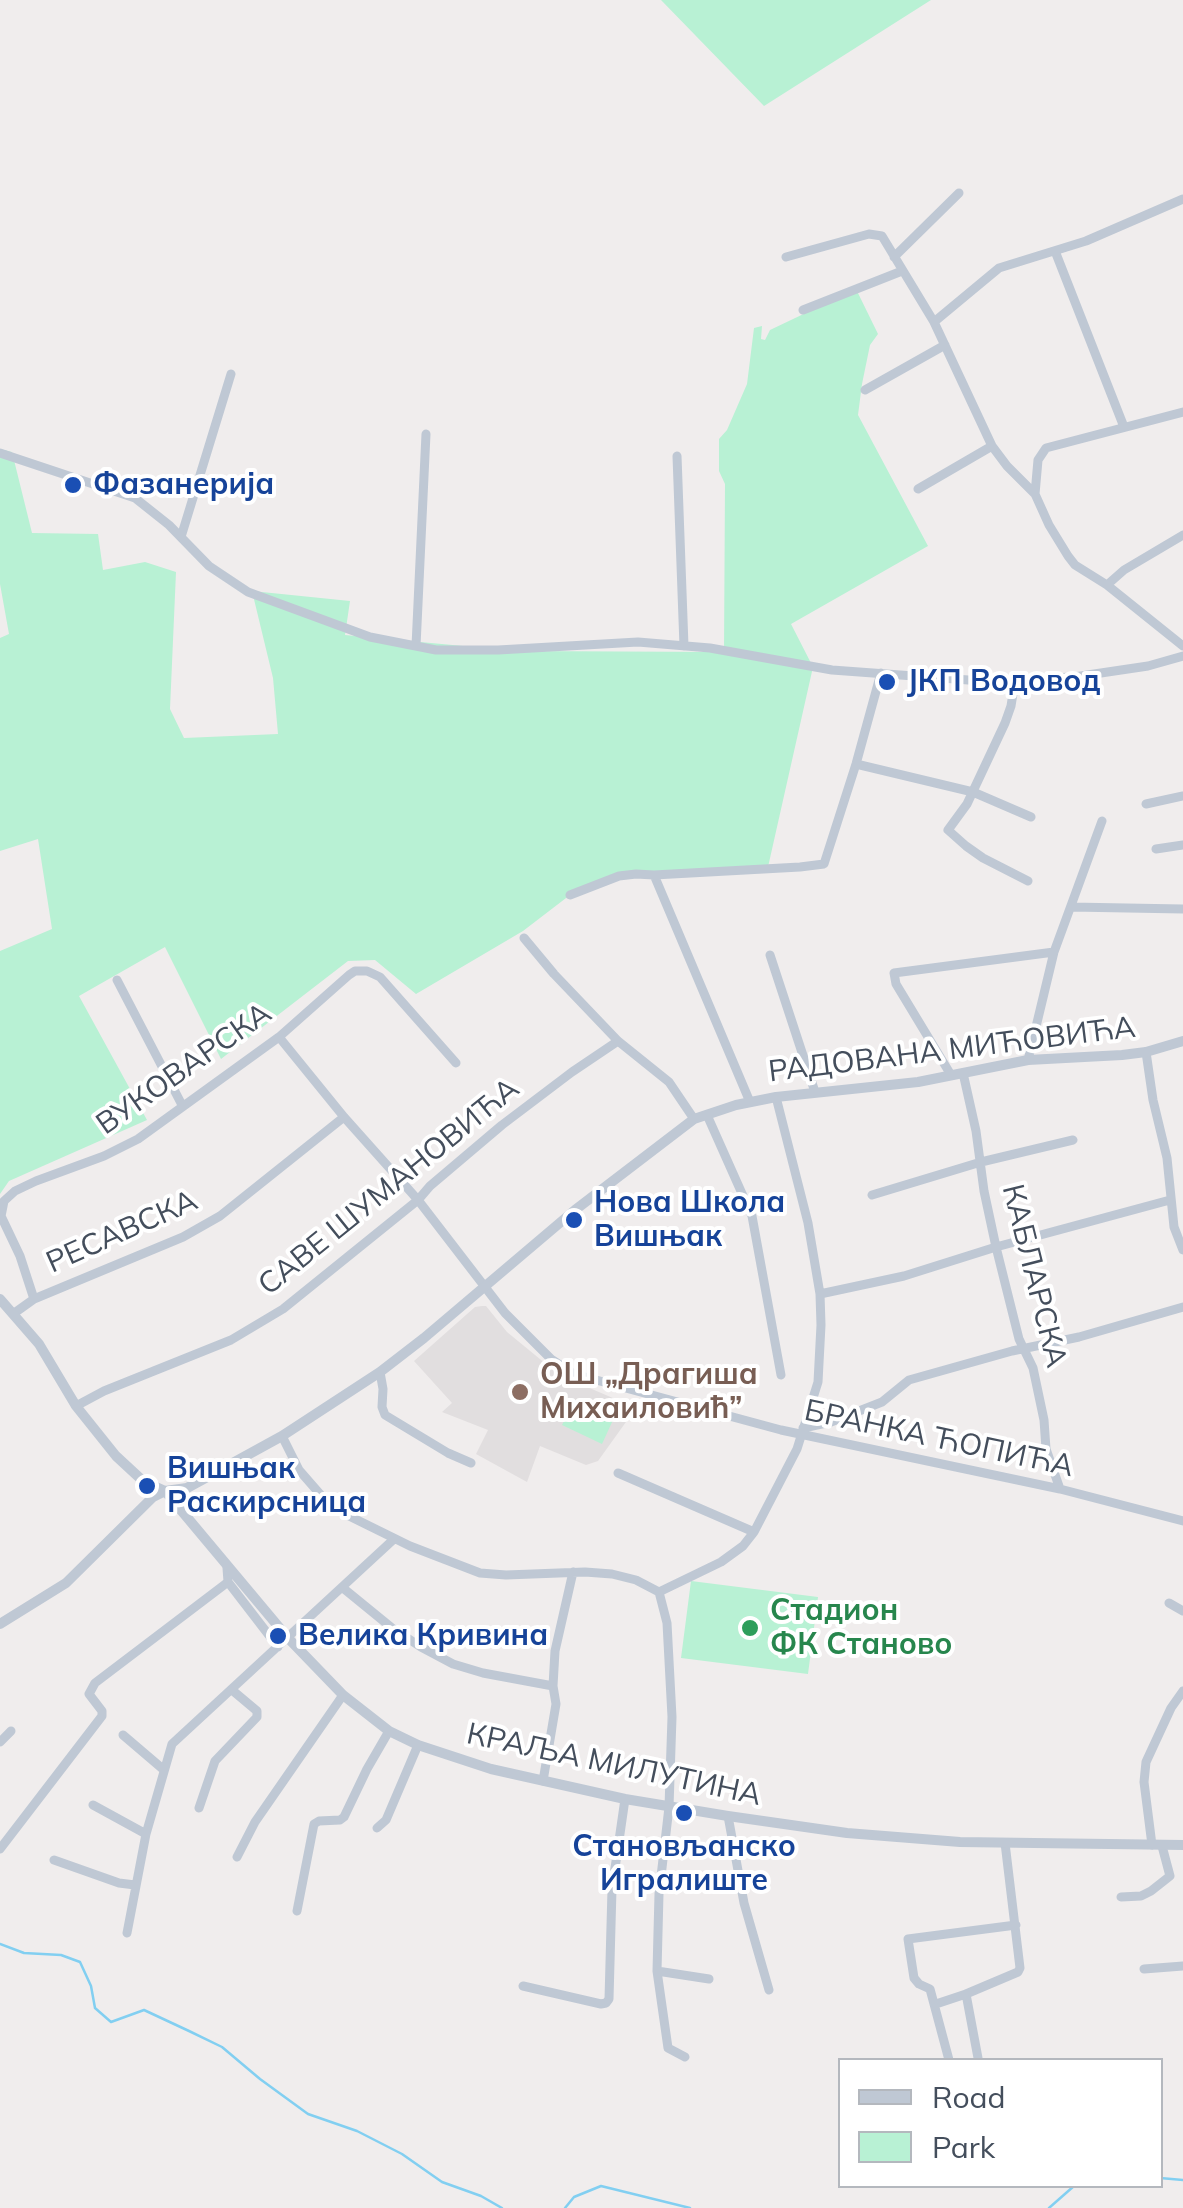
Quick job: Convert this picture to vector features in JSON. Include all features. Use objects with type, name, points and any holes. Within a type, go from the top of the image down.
[{"type":"street","points":[[894,257],[960,192]]},
{"type":"street","points":[[934,322],[998,268],[1096,237],[1183,200]]},
{"type":"street","points":[[786,257],[877,234],[887,240],[934,322],[992,446],[1035,494],[1049,525],[1075,565],[1107,585],[1183,646]]},
{"type":"street","points":[[1055,251],[1124,427]]},
{"type":"street","points":[[803,310],[902,271]]},
{"type":"street","points":[[866,390],[945,345]]},
{"type":"street","points":[[181,538],[231,374]]},
{"type":"street","points":[[1035,494],[1038,460],[1046,448],[1183,412]]},
{"type":"street","points":[[416,646],[426,434]]},
{"type":"street","points":[[918,490],[992,446]]},
{"type":"street","points":[[0,453],[135,498],[169,525],[209,566],[248,592],[370,637],[436,650],[638,642],[710,648],[813,667],[1015,681],[1148,666],[1183,656]]},
{"type":"street","points":[[677,456],[684,646]]},
{"type":"street","points":[[1107,585],[1183,534]]},
{"type":"street","points":[[570,895],[619,876],[824,864],[881,673]]},
{"type":"street","points":[[1015,681],[1005,723],[973,792],[948,830],[983,858],[1028,880]]},
{"type":"street","points":[[856,764],[973,792],[1031,817]]},
{"type":"street","points":[[1146,804],[1183,796]]},
{"type":"street","points":[[1028,1060],[1054,952],[1102,821]]},
{"type":"street","points":[[1156,849],[1183,845]]},
{"type":"street","points":[[654,875],[750,1102]]},
{"type":"street","points":[[1071,906],[1183,909]]},
{"type":"street","points":[[524,938],[618,1042],[669,1082],[694,1120]]},
{"type":"street","name":"КАБЛАРСКА","points":[[1054,952],[894,973],[896,984],[957,1074],[981,1162],[984,1192],[1018,1339],[1033,1368],[1048,1454],[1060,1490]]},
{"type":"street","points":[[770,955],[815,1092]]},
{"type":"street","name":"ВУКОВАРСКА","points":[[34,1298],[1,1216],[4,1201],[36,1181],[104,1156],[138,1138],[279,1037],[355,971],[380,976],[456,1063]]},
{"type":"street","points":[[118,980],[182,1105]]},
{"type":"street","name":"БРАНКА ЋОПИЋА","points":[[279,1037],[418,1200],[506,1314],[551,1359],[574,1374],[1183,1521]]},
{"type":"street","name":"РАДОВАНА МИЋОВИЋА","points":[[2,1619],[66,1583],[146,1503],[165,1491],[187,1488],[282,1436],[380,1372],[575,1210],[694,1120],[776,1097],[918,1082],[1028,1060],[1146,1052],[1183,1041]]},
{"type":"street","name":"САВЕ ШУМАНОВИЋА","points":[[76,1406],[231,1340],[283,1310],[418,1200],[502,1125],[618,1042]]},
{"type":"street","points":[[1146,1052],[1167,1158],[1174,1226],[1183,1250]]},
{"type":"street","points":[[282,1436],[308,1483],[343,1513],[394,1539],[480,1573],[594,1572],[622,1576],[659,1592],[721,1562],[754,1532],[803,1431],[818,1382],[820,1294],[808,1223],[776,1097]]},
{"type":"street","points":[[707,1115],[752,1216],[781,1375]]},
{"type":"street","name":"РЕСАВСКА","points":[[13,1314],[34,1298],[153,1250],[220,1216],[344,1117]]},
{"type":"street","points":[[872,1195],[981,1162],[1073,1140]]},
{"type":"street","points":[[820,1294],[904,1276],[996,1246],[1170,1200]]},
{"type":"street","name":"КРАЉА МИЛУТИНА","points":[[0,1300],[39,1344],[93,1430],[126,1466],[165,1491],[288,1638],[343,1695],[389,1731],[418,1745],[466,1762],[669,1807],[909,1840],[1183,1845]]},
{"type":"street","points":[[803,1431],[882,1402],[908,1380],[1183,1306]]},
{"type":"street","points":[[380,1372],[385,1415],[472,1463]]},
{"type":"street","points":[[618,1473],[754,1532]]},
{"type":"street","points":[[127,1934],[146,1834],[172,1744],[394,1539]]},
{"type":"street","points":[[227,1568],[228,1582],[278,1647]]},
{"type":"street","points":[[544,1781],[556,1704],[553,1686],[557,1639],[573,1572]]},
{"type":"street","points":[[0,1849],[102,1716],[90,1697],[95,1683],[228,1582]]},
{"type":"street","points":[[343,1588],[420,1648],[453,1664],[553,1686]]},
{"type":"street","points":[[659,1592],[672,1672],[669,1807],[659,1894],[656,1971],[668,2048],[684,2057]]},
{"type":"street","points":[[1169,1604],[1183,1611]]},
{"type":"street","points":[[199,1808],[215,1761],[257,1718],[257,1712],[232,1690]]},
{"type":"street","points":[[1121,1898],[1141,1896],[1168,1879],[1170,1872],[1157,1846],[1144,1782],[1146,1762],[1183,1691]]},
{"type":"street","points":[[236,1857],[255,1822],[343,1695]]},
{"type":"street","points":[[0,1742],[11,1730]]},
{"type":"street","points":[[298,1912],[314,1824],[344,1817],[389,1731]]},
{"type":"street","points":[[123,1734],[164,1770]]},
{"type":"street","points":[[377,1828],[386,1820],[418,1745]]},
{"type":"street","points":[[523,1986],[600,2004],[609,1999],[612,1889],[625,1798]]},
{"type":"street","points":[[93,1805],[146,1834]]},
{"type":"street","points":[[728,1816],[744,1903],[768,1990]]},
{"type":"street","points":[[936,2004],[1020,1968],[1006,1844]]},
{"type":"street","points":[[54,1860],[135,1884]]},
{"type":"street","points":[[949,2058],[930,1988],[914,1978],[908,1939],[1016,1925]]},
{"type":"street","points":[[1144,1969],[1183,1966]]},
{"type":"street","points":[[656,1971],[709,1979]]},
{"type":"street","points":[[966,1994],[978,2058]]},
{"type":"shaded area","name":"ОШ „Драгиша Михаиловић”","points":[[486,1306],[507,1332],[546,1364],[571,1380],[636,1408],[598,1461],[586,1465],[540,1446],[527,1482],[476,1454],[488,1430],[442,1412],[452,1403],[414,1361],[475,1307]]},
{"type":"green space","points":[[661,0],[931,0],[764,106]]},
{"type":"green space","points":[[856,289],[878,334],[870,345],[858,415],[928,546],[791,624],[813,667],[768,867],[636,874],[570,895],[523,931],[416,994],[375,960],[348,961],[221,1059],[165,947],[79,996],[147,1120],[9,1181],[0,1194],[0,951],[52,929],[38,839],[0,851],[0,638],[9,634],[0,584],[0,449],[12,452],[32,533],[98,534],[103,570],[145,562],[176,572],[170,709],[184,738],[278,734],[273,678],[252,591],[350,601],[345,635],[517,651],[724,652],[725,484],[719,471],[719,439],[727,430],[747,384],[754,328],[762,326],[761,339],[765,340],[770,330]]},
{"type":"green space","points":[[574,1401],[613,1420],[602,1444],[562,1425]]},
{"type":"green space","name":"Стадион ФК Станово","points":[[691,1581],[818,1597],[808,1674],[681,1658]]},
{"type":"waterway","points":[[0,1944],[24,1953],[61,1955],[80,1962],[91,1986],[95,2008],[111,2022],[144,2010],[189,2031],[222,2047],[308,2114],[357,2131],[402,2154],[442,2182],[502,2208]]},
{"type":"waterway","points":[[1163,2178],[1183,2180]]},
{"type":"waterway","points":[[565,2208],[574,2197],[601,2186],[690,2208]]},
{"type":"waterway","points":[[1049,2208],[1072,2188]]},
{"type":"place","name":"Фазанерија","points":[[73,485]]},
{"type":"place","name":"ЈКП Водовод","points":[[887,682]]},
{"type":"place","name":"Нова Школа Вишњак","points":[[574,1220]]},
{"type":"place","name":"ОШ „Драгиша Михаиловић”","points":[[520,1392]]},
{"type":"place","name":"Вишњак Раскирсница","points":[[147,1486]]},
{"type":"place","name":"Стадион ФК Станово","points":[[750,1628]]},
{"type":"place","name":"Велика Кривина","points":[[278,1636]]},
{"type":"place","name":"Становљанско Игралиште","points":[[684,1813]]}]
